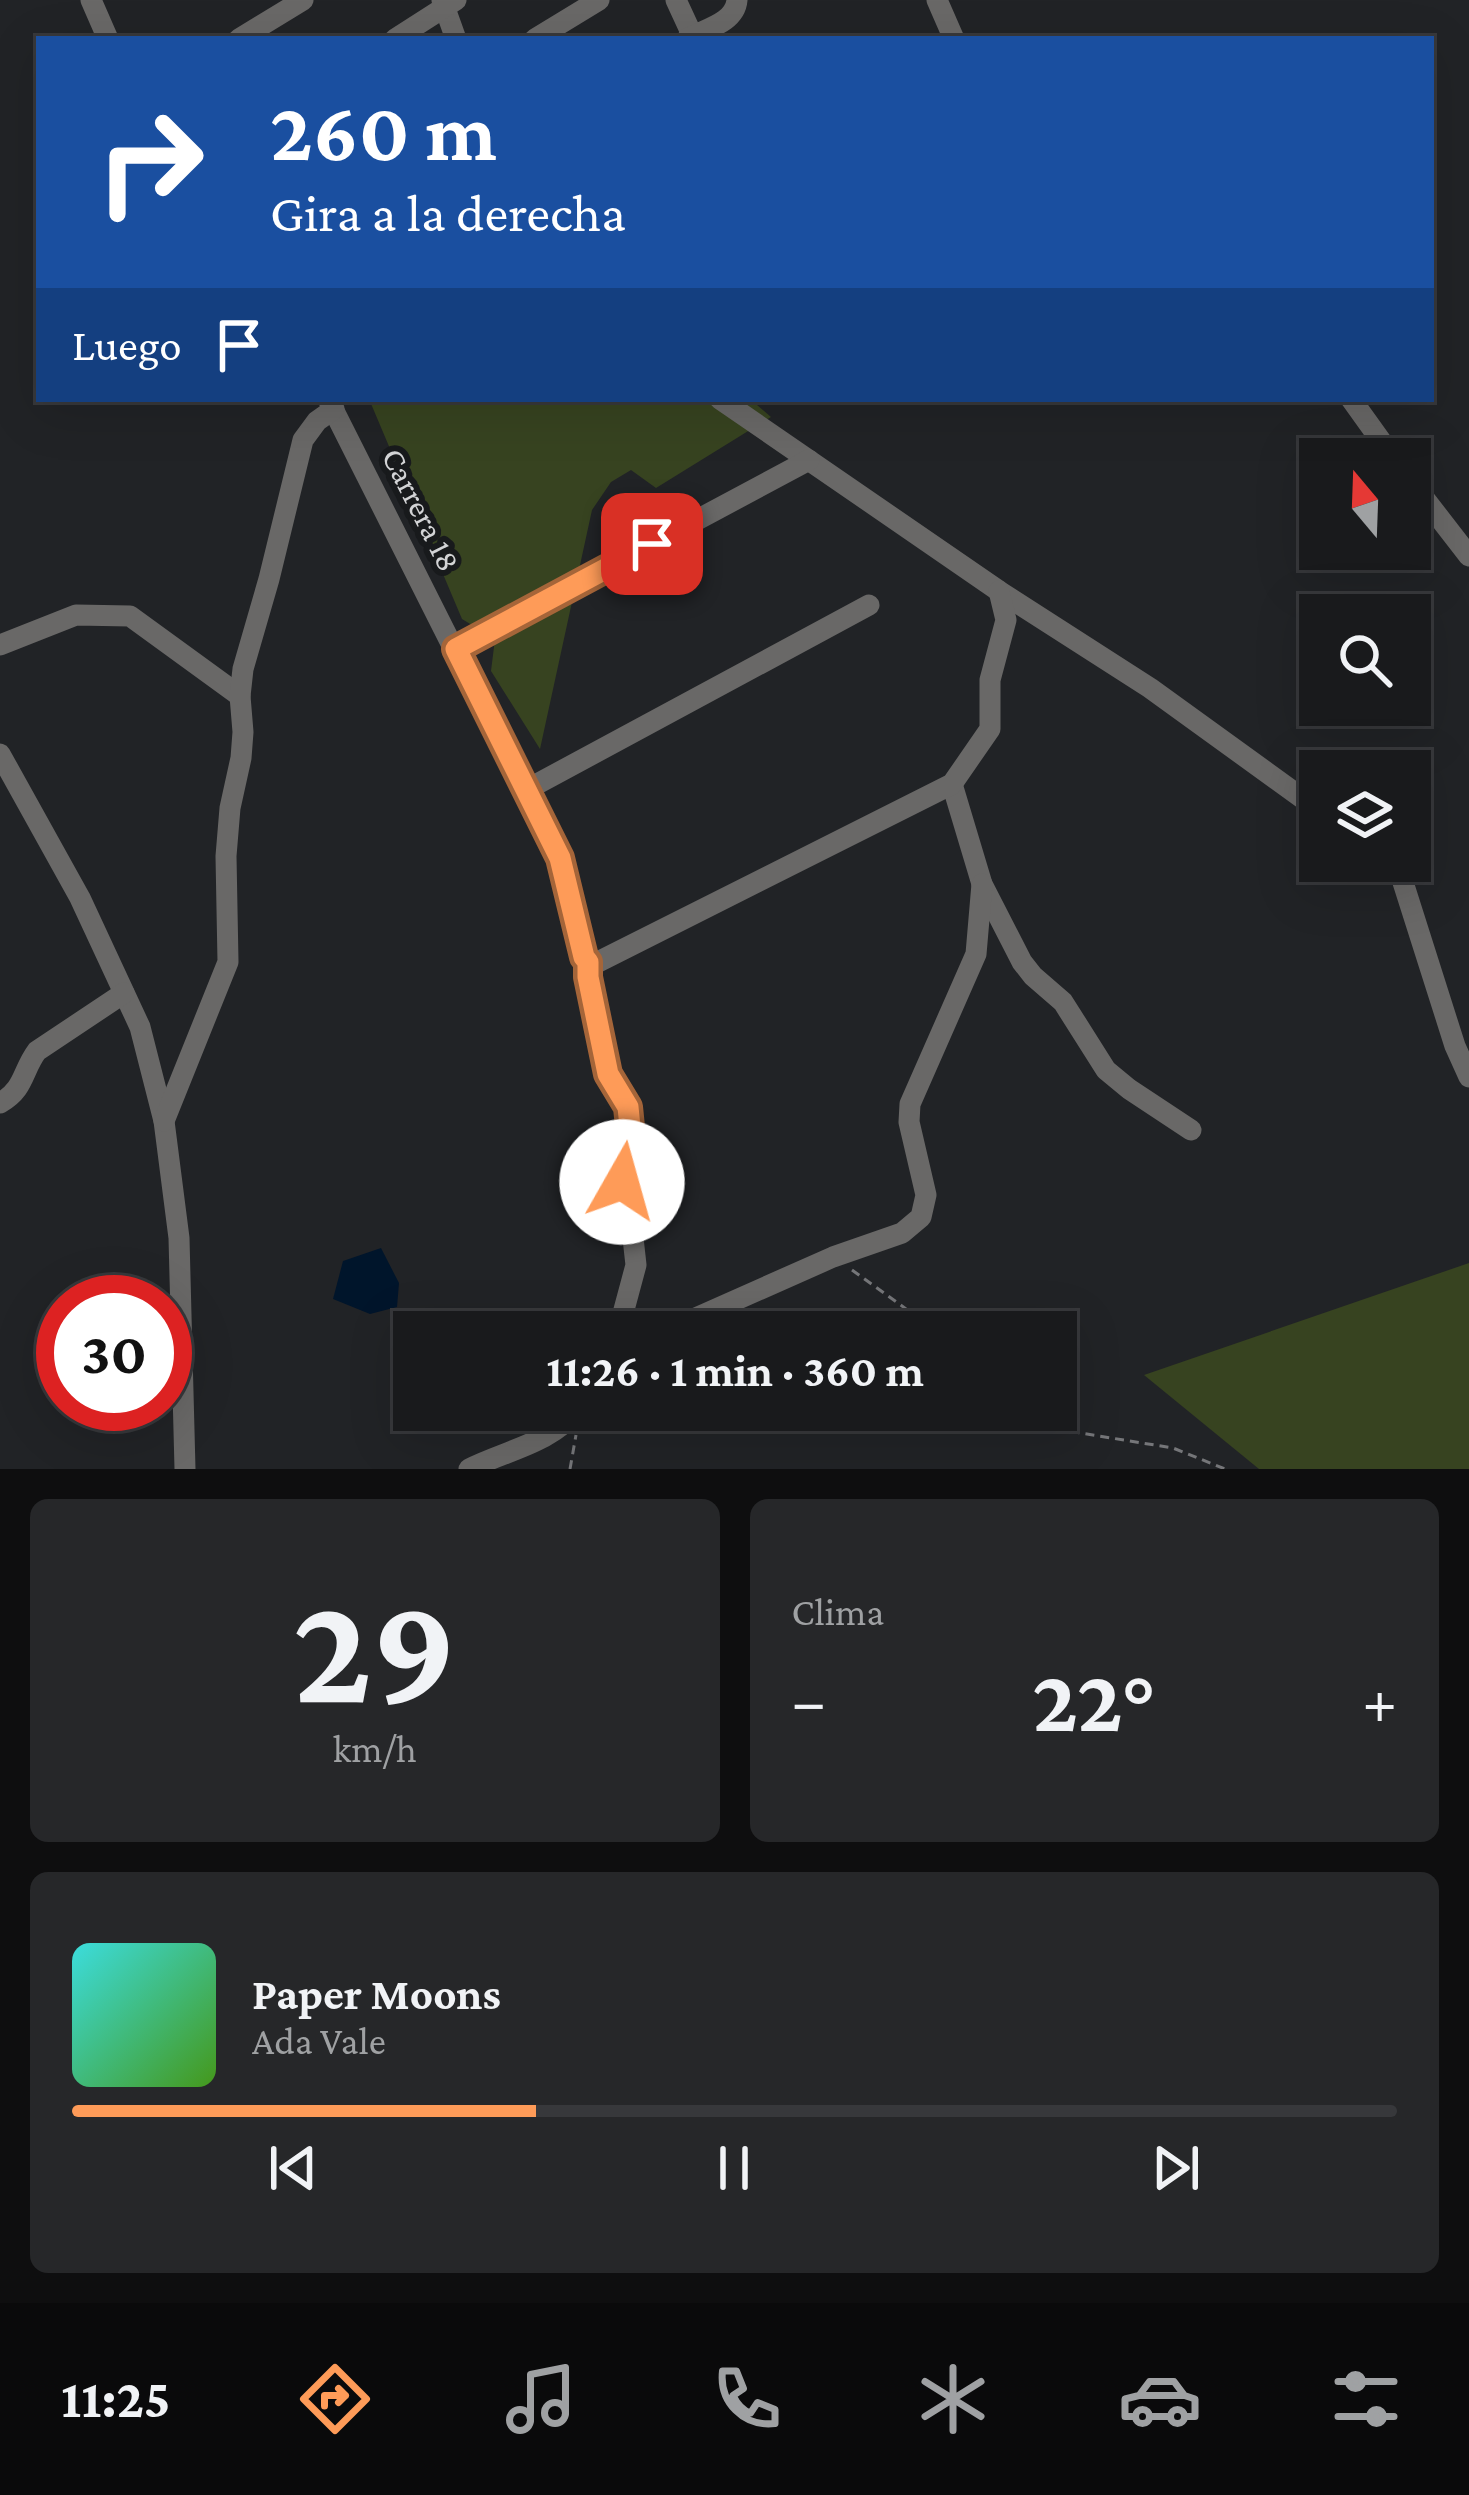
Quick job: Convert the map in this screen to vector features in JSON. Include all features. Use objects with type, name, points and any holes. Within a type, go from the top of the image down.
[{"type":"street","points":[[92,0],[107,36]]},
{"type":"street","points":[[244,36],[303,0]]},
{"type":"street","points":[[541,36],[599,0]]},
{"type":"street","points":[[676,0],[690,36]]},
{"type":"street","points":[[695,36],[731,17],[737,0]]},
{"type":"street","points":[[937,0],[954,36]]},
{"type":"street","points":[[399,36],[447,2],[455,36]]},
{"type":"street","points":[[724,402],[999,591],[1150,688],[1299,797]]},
{"type":"street","points":[[1353,402],[1379,438]]},
{"type":"street","points":[[164,1121],[228,962],[226,856],[243,732],[243,669],[303,440],[331,404]]},
{"type":"street","name":"Carrera 18","points":[[331,404],[560,858],[588,962],[608,1074],[628,1107],[631,1137],[622,1182],[637,1265],[624,1311]]},
{"type":"street","points":[[456,649],[809,460]]},
{"type":"street","points":[[1431,507],[1469,556]]},
{"type":"street","points":[[588,962],[598,962],[952,784],[990,729],[990,680],[1006,620],[999,591]]},
{"type":"street","points":[[526,790],[869,605]]},
{"type":"street","points":[[0,645],[76,615],[130,616],[240,696]]},
{"type":"street","points":[[3,759],[80,898],[140,1027],[164,1121],[179,1238],[185,1469]]},
{"type":"street","points":[[952,784],[982,884],[1022,962],[1063,1002],[1106,1070],[1190,1130]]},
{"type":"street","points":[[1403,882],[1469,1077]]},
{"type":"street","points":[[711,1311],[833,1257],[902,1233],[921,1216],[926,1195],[909,1122],[910,1105],[976,954],[982,884]]},
{"type":"street","points":[[0,1103],[14,1095],[38,1051],[124,993]]},
{"type":"street","points":[[470,1469],[551,1431]]},
{"type":"path","points":[[833,1257],[909,1311]]},
{"type":"path","points":[[570,1469],[575,1431]]},
{"type":"path","points":[[1068,1431],[1173,1448],[1225,1469]]},
{"type":"green space","points":[[370,402],[754,402],[771,417],[656,488],[631,470],[611,482],[592,510],[540,749],[491,671],[495,639],[462,619]]},
{"type":"green space","points":[[1469,1263],[1469,1469],[1259,1469],[1144,1375]]},
{"type":"water","points":[[381,1248],[399,1283],[397,1307],[370,1314],[333,1299],[343,1261]]},
{"type":"route","points":[[622,1182],[631,1137],[628,1107],[608,1074],[588,962],[560,858],[456,649],[652,544]]}]
